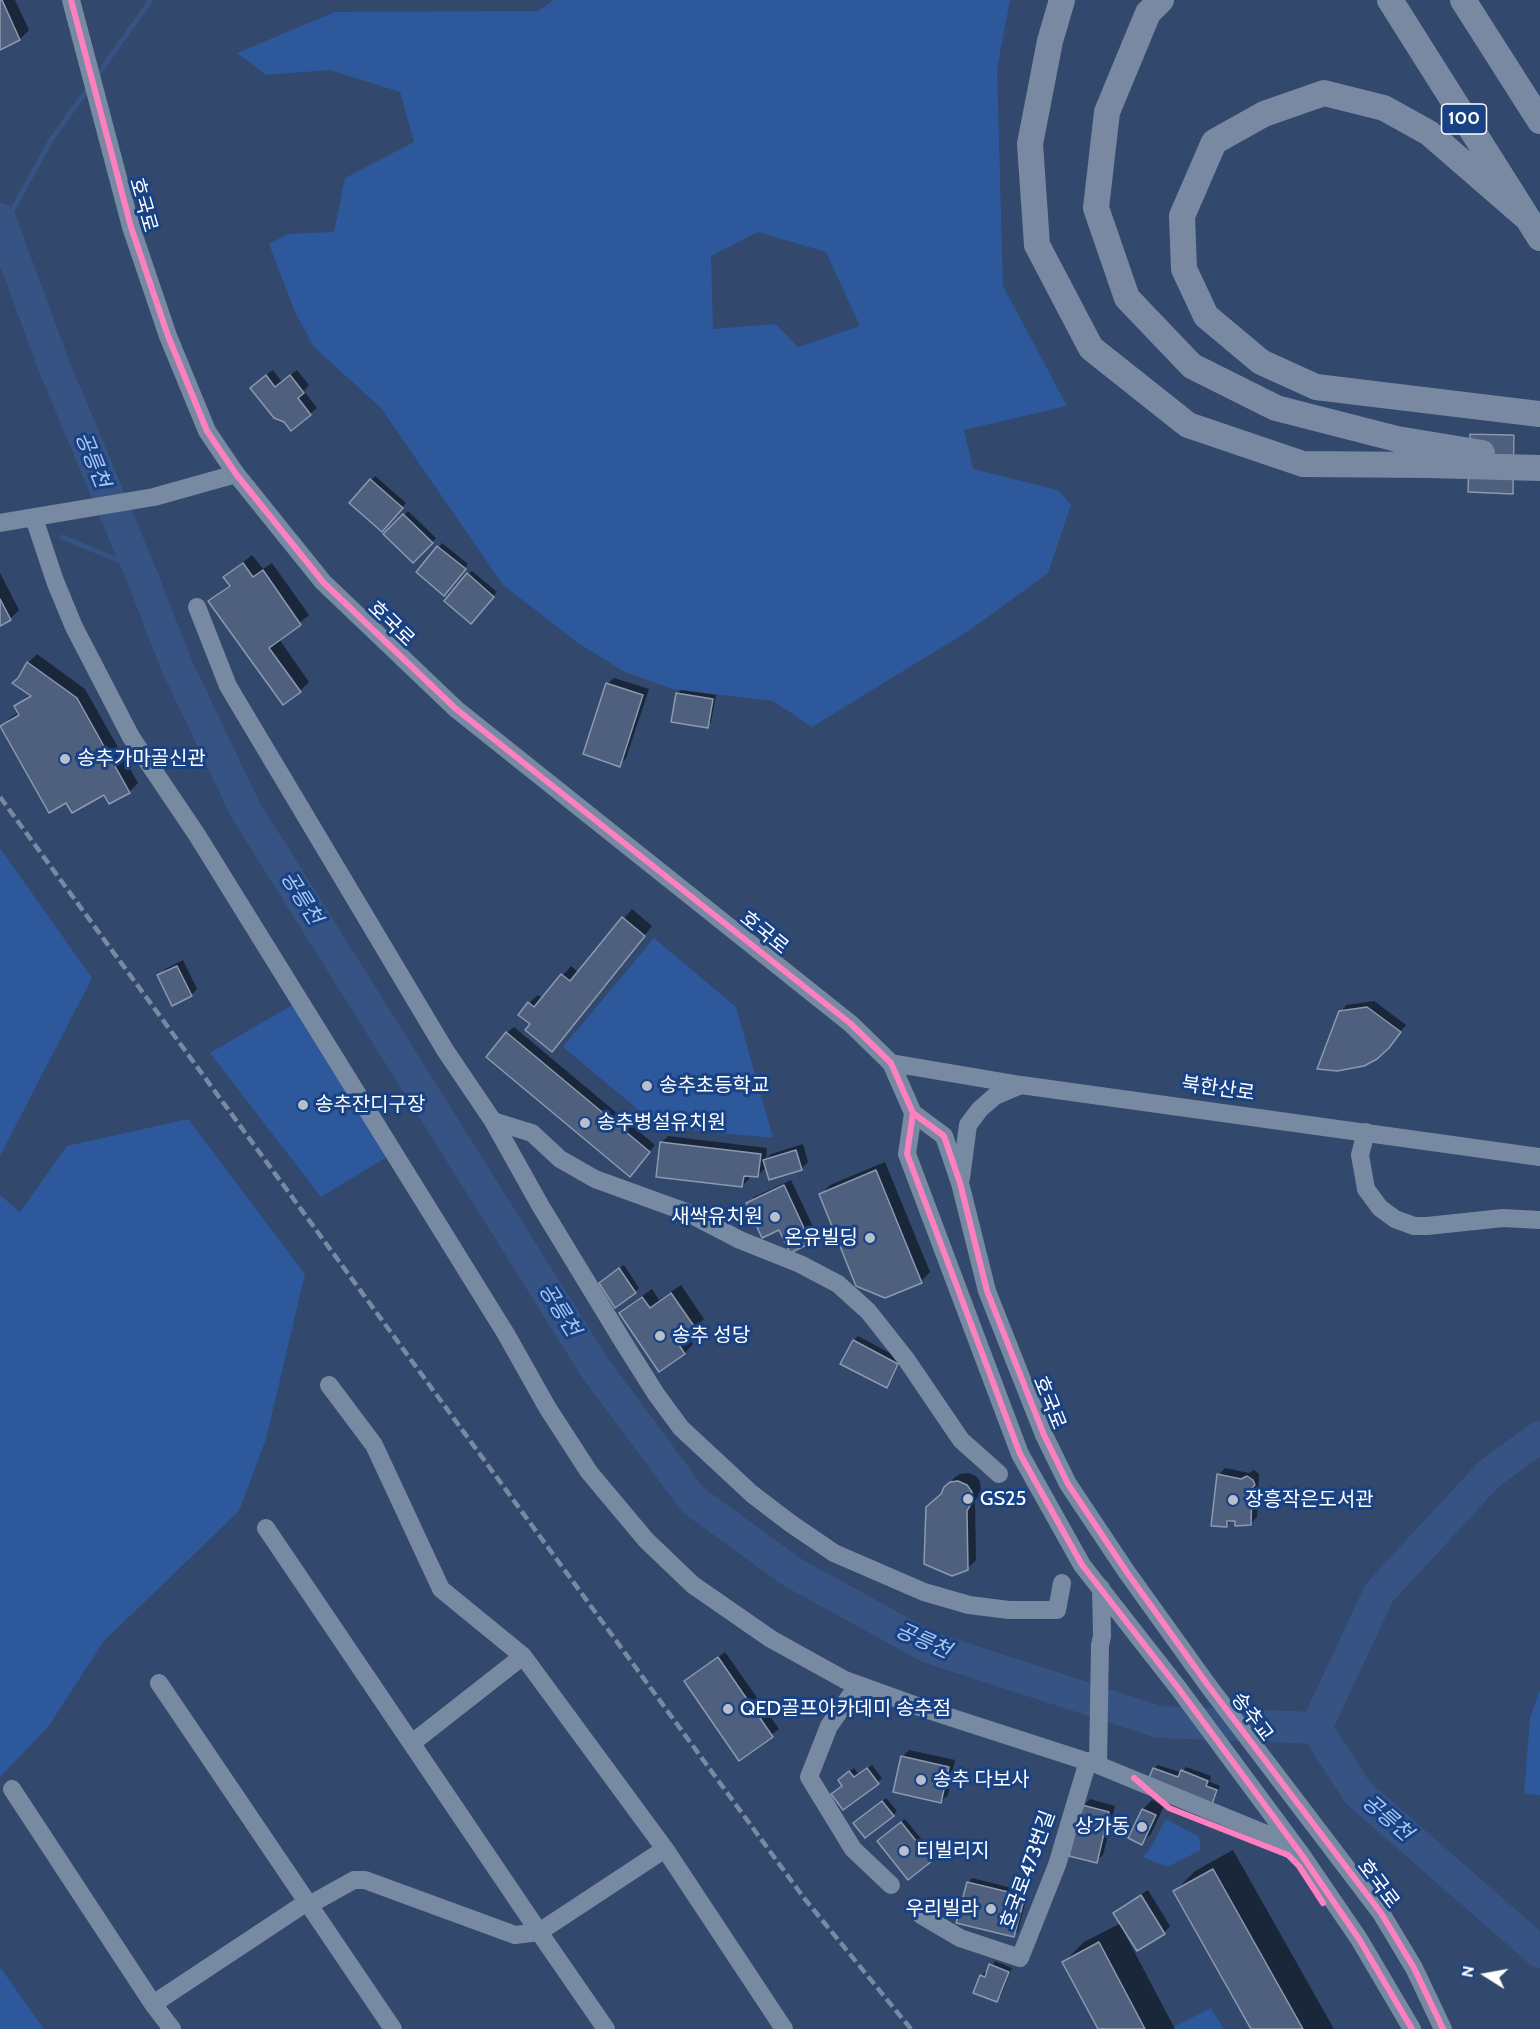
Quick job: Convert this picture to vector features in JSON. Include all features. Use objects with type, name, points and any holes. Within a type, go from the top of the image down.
[{"type":"highway","points":[[1062,0],[1050,41],[1030,144],[1037,245],[1091,348],[1188,425],[1303,464],[1540,468]]},
{"type":"highway","points":[[1161,0],[1148,13],[1107,112],[1096,208],[1126,298],[1192,366],[1276,408],[1397,439],[1540,463]]},
{"type":"highway","name":"100","points":[[1390,0],[1534,228]]},
{"type":"highway","points":[[1463,0],[1540,121]]},
{"type":"highway","points":[[1534,228],[1429,133],[1384,108],[1324,93],[1264,114],[1214,142],[1182,216],[1184,269],[1206,316],[1261,362],[1316,387],[1540,414]]},
{"type":"street","name":"호국로","points":[[71,0],[131,226],[168,336],[207,431],[236,474],[323,582],[456,709],[851,1024],[891,1063],[913,1113],[944,1136],[960,1183],[987,1291],[1044,1435],[1068,1484],[1126,1571],[1207,1684]]},
{"type":"street","points":[[0,523],[154,497],[236,474]]},
{"type":"street","points":[[34,518],[74,627],[131,737],[197,835],[506,1334],[547,1407],[589,1472],[646,1539],[693,1585],[771,1639],[845,1680],[928,1710],[1093,1763],[1269,1835],[1301,1854]]},
{"type":"street","points":[[197,607],[228,686],[445,1050],[493,1121],[545,1214],[656,1394],[681,1428],[752,1494],[834,1553],[933,1594],[969,1605],[1009,1610],[1057,1610],[1062,1583]]},
{"type":"street","name":"북한산로","points":[[891,1063],[1021,1085],[1540,1157]]},
{"type":"street","points":[[960,1183],[968,1125],[980,1109],[995,1096],[1021,1085]]},
{"type":"street","points":[[913,1113],[907,1154],[1020,1454],[1082,1565],[1179,1689],[1301,1854],[1359,1939],[1412,2029]]},
{"type":"street","points":[[493,1121],[532,1133],[560,1159],[595,1179],[686,1212],[740,1240],[800,1264],[838,1284],[868,1311],[881,1327],[906,1359],[961,1440],[999,1474]]},
{"type":"street","points":[[1366,1132],[1360,1155],[1366,1189],[1380,1208],[1395,1220],[1413,1226],[1427,1226],[1503,1218],[1540,1220]]},
{"type":"street","points":[[329,1385],[374,1445],[441,1589],[522,1656],[665,1849],[784,2029]]},
{"type":"street","points":[[266,1528],[606,2029]]},
{"type":"street","points":[[1093,1763],[1102,1636],[1101,1588]]},
{"type":"street","points":[[412,1743],[522,1656]]},
{"type":"street","points":[[159,1683],[393,2029]]},
{"type":"street","name":"송추교","points":[[1207,1684],[1271,1769]]},
{"type":"street","points":[[858,1685],[829,1726],[808,1777],[853,1849],[891,1885]]},
{"type":"street","name":"호국로473번길","points":[[921,1915],[960,1938],[1020,1958],[1057,1866],[1093,1763]]},
{"type":"street","name":"호국로","points":[[1271,1769],[1381,1913],[1414,1968],[1443,2029]]},
{"type":"street","points":[[12,1789],[153,2004],[172,2029]]},
{"type":"street","points":[[153,2004],[308,1904],[354,1880],[365,1880],[515,1935],[539,1932],[665,1849]]},
{"type":"shaded area","points":[[554,0],[1010,0],[997,69],[1003,286],[1067,406],[964,430],[973,469],[1058,490],[1071,505],[1048,573],[970,630],[812,727],[773,701],[672,689],[625,672],[578,643],[503,585],[381,408],[314,347],[295,312],[269,244],[288,234],[334,232],[345,178],[414,142],[400,92],[330,70],[266,75],[237,53],[335,12],[538,11]],"holes":[[[758,232],[826,252],[860,326],[798,347],[776,324],[713,329],[711,256]]]},
{"type":"shaded area","points":[[0,848],[92,978],[0,1156]]},
{"type":"shaded area","points":[[654,938],[736,1007],[773,1138],[659,1127],[563,1047]]},
{"type":"shaded area","name":"송추잔디구장","points":[[294,1004],[387,1157],[321,1197],[210,1053]]},
{"type":"shaded area","points":[[188,1119],[305,1274],[266,1439],[239,1511],[104,1641],[48,1727],[0,1777],[0,1195],[20,1212],[67,1146]]},
{"type":"shaded area","points":[[1540,1690],[1540,1795],[1524,1794],[1530,1718]]},
{"type":"shaded area","points":[[1166,1819],[1199,1837],[1201,1850],[1167,1867],[1143,1857],[1150,1849]]},
{"type":"shaded area","points":[[0,1967],[44,2029],[0,2029]]},
{"type":"shaded area","points":[[1211,2008],[1224,2029],[1170,2029]]},
{"type":"building","points":[[0,0],[20,40],[0,50]]},
{"type":"building","points":[[266,375],[275,387],[290,375],[304,393],[298,398],[311,415],[291,431],[284,422],[274,418],[250,388]]},
{"type":"building","points":[[1470,434],[1514,435],[1513,494],[1468,492]]},
{"type":"building","points":[[370,479],[403,508],[382,532],[349,503]]},
{"type":"building","points":[[403,514],[433,543],[413,563],[383,534]]},
{"type":"building","points":[[437,546],[466,569],[444,596],[416,572]]},
{"type":"building","points":[[243,563],[253,577],[263,570],[301,625],[269,648],[301,692],[283,705],[208,601],[230,586],[223,577]]},
{"type":"building","points":[[467,573],[494,597],[471,624],[444,601]]},
{"type":"building","points":[[0,599],[11,620],[0,626]]},
{"type":"building","name":"송추가마골신관","points":[[27,662],[77,698],[130,793],[109,804],[104,795],[72,813],[66,803],[49,813],[0,726],[19,715],[14,706],[31,696],[12,683],[18,678]]},
{"type":"building","points":[[606,683],[643,695],[620,767],[583,754]]},
{"type":"building","points":[[676,693],[713,699],[708,728],[671,722]]},
{"type":"building","points":[[622,917],[645,936],[552,1052],[525,1030],[530,1024],[518,1015],[528,1002],[534,1007],[561,974],[570,981]]},
{"type":"building","points":[[177,966],[192,996],[172,1006],[157,975]]},
{"type":"building","points":[[1367,1007],[1401,1032],[1389,1048],[1377,1059],[1364,1066],[1337,1071],[1317,1069],[1339,1011]]},
{"type":"building","points":[[506,1032],[650,1152],[630,1177],[486,1057]]},
{"type":"building","points":[[660,1142],[761,1154],[758,1177],[744,1176],[742,1187],[656,1177]]},
{"type":"building","points":[[796,1150],[802,1170],[769,1180],[763,1160]]},
{"type":"building","name":"온유빌딩","points":[[876,1170],[922,1283],[885,1298],[856,1286],[819,1194]]},
{"type":"building","name":"새싹유치원","points":[[784,1185],[811,1243],[790,1253],[779,1230],[762,1238],[746,1203]]},
{"type":"building","points":[[619,1268],[636,1293],[615,1308],[599,1283]]},
{"type":"building","name":"송추 성당","points":[[671,1293],[696,1329],[677,1342],[685,1354],[659,1372],[619,1313],[642,1297],[650,1308]]},
{"type":"building","points":[[853,1340],[898,1364],[887,1388],[840,1364]]},
{"type":"building","name":"장흥작은도서관","points":[[1217,1474],[1241,1479],[1247,1476],[1253,1480],[1255,1485],[1252,1488],[1251,1525],[1235,1526],[1235,1521],[1227,1521],[1227,1527],[1211,1526]]},
{"type":"building","points":[[958,1481],[967,1485],[972,1492],[972,1502],[967,1511],[968,1570],[952,1576],[924,1564],[926,1507],[941,1494],[950,1482]]},
{"type":"building","name":"QED골프아카데미 송추점","points":[[718,1657],[773,1737],[739,1761],[684,1681]]},
{"type":"building","name":"송추 다보사","points":[[901,1756],[949,1767],[941,1803],[893,1792]]},
{"type":"building","points":[[867,1768],[879,1784],[843,1810],[831,1794],[842,1786],[838,1780],[849,1771],[854,1777]]},
{"type":"building","points":[[1153,1768],[1178,1777],[1181,1770],[1208,1781],[1206,1786],[1217,1790],[1212,1804],[1148,1780]]},
{"type":"building","points":[[882,1801],[894,1816],[865,1838],[853,1823]]},
{"type":"building","points":[[1082,1805],[1109,1812],[1097,1863],[1069,1856]]},
{"type":"building","name":"상가동","points":[[1142,1809],[1156,1815],[1142,1845],[1128,1838]]},
{"type":"building","name":"티빌리지","points":[[901,1822],[932,1861],[908,1880],[877,1841]]},
{"type":"building","points":[[1213,1869],[1303,2029],[1251,2029],[1173,1891]]},
{"type":"building","name":"우리빌라","points":[[967,1882],[1025,1896],[1014,1937],[956,1923]]},
{"type":"building","points":[[1141,1895],[1165,1934],[1137,1951],[1113,1913]]},
{"type":"building","points":[[1099,1942],[1145,2029],[1098,2029],[1062,1962]]},
{"type":"building","points":[[989,1964],[1009,1972],[997,2002],[973,1993],[980,1975],[985,1977]]},
{"type":"waterway","points":[[96,77],[151,0]]},
{"type":"waterway","points":[[3,227],[51,140],[89,87]]},
{"type":"waterway","name":"공릉천","points":[[0,219],[54,366],[177,666],[245,809],[595,1368],[693,1500],[792,1572],[928,1647],[1159,1722],[1316,1728],[1358,1793],[1540,1952]]},
{"type":"waterway","points":[[62,537],[139,569]]},
{"type":"waterway","points":[[1316,1728],[1379,1593],[1489,1474],[1540,1437]]},
{"type":"railway","points":[[0,797],[804,1898],[911,2029]]},
{"type":"cycle path","points":[[71,0],[131,227],[168,336],[207,431],[236,474],[323,582],[456,709],[851,1024],[891,1063],[913,1113],[944,1136],[960,1183],[987,1291],[1044,1435],[1068,1484],[1126,1571],[1207,1684],[1381,1913],[1414,1968],[1443,2029]]},
{"type":"cycle path","points":[[913,1113],[907,1154],[1020,1454],[1082,1565],[1179,1689],[1301,1854],[1359,1939],[1412,2029]]},
{"type":"cycle path","points":[[1134,1778],[1169,1808],[1288,1855],[1299,1866],[1323,1903]]},
{"type":"place","name":"송추가마골신관","points":[[65,759]]},
{"type":"place","name":"송추초등학교","points":[[647,1086]]},
{"type":"place","name":"송추잔디구장","points":[[303,1105]]},
{"type":"place","name":"송추병설유치원","points":[[585,1123]]},
{"type":"place","name":"새싹유치원","points":[[775,1217]]},
{"type":"place","name":"온유빌딩","points":[[870,1238]]},
{"type":"place","name":"송추 성당","points":[[660,1336]]},
{"type":"place","name":"GS25","points":[[968,1499]]},
{"type":"place","name":"장흥작은도서관","points":[[1233,1500]]},
{"type":"place","name":"QED골프아카데미 송추점","points":[[728,1709]]},
{"type":"place","name":"송추 다보사","points":[[921,1780]]},
{"type":"place","name":"상가동","points":[[1142,1827]]},
{"type":"place","name":"티빌리지","points":[[904,1851]]},
{"type":"place","name":"우리빌라","points":[[991,1909]]}]
